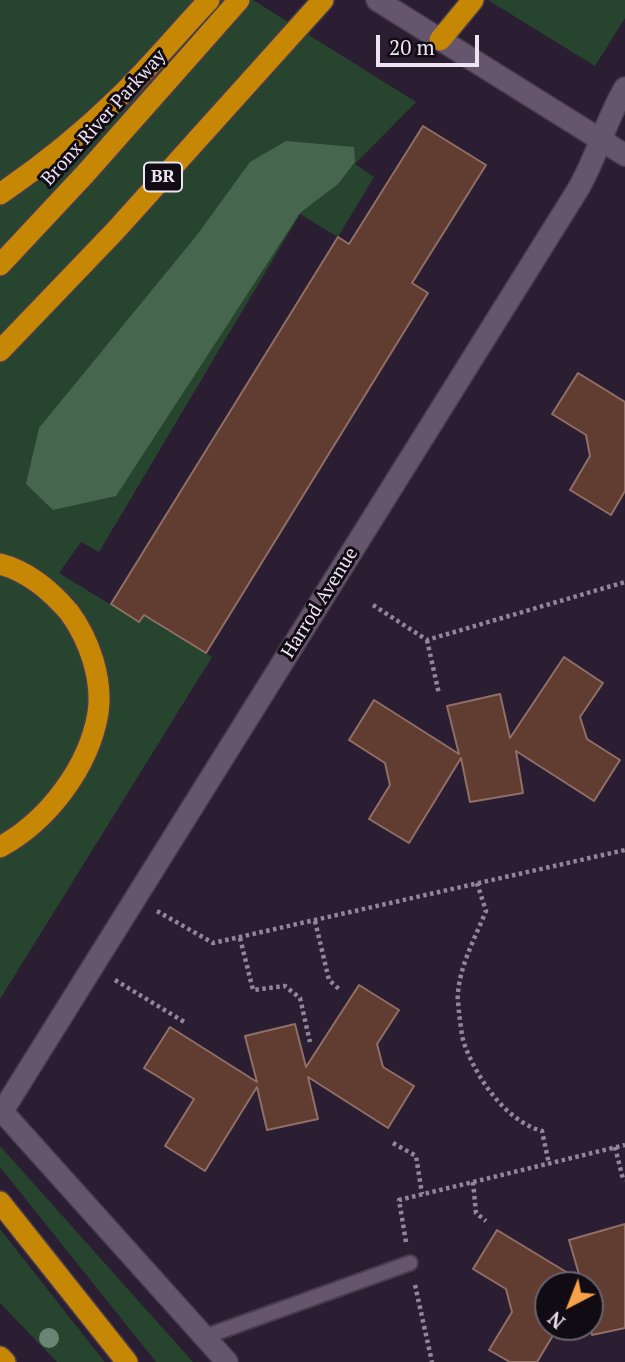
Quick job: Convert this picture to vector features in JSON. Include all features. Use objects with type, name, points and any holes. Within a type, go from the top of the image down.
[{"type":"highway","points":[[0,194],[48,160],[98,117],[209,0]]},
{"type":"highway","name":"Bronx River Parkway","points":[[0,265],[86,173],[239,0]]},
{"type":"highway","name":"BR","points":[[0,351],[107,239],[323,0]]},
{"type":"highway","points":[[440,40],[473,0]]},
{"type":"highway","points":[[0,564],[46,588],[68,612],[86,642],[98,689],[94,731],[76,772],[46,811],[0,847]]},
{"type":"highway","points":[[0,1202],[127,1362]]},
{"type":"highway","points":[[0,1357],[5,1362]]},
{"type":"main road","points":[[377,0],[625,155]]},
{"type":"main road","name":"Harrod Avenue","points":[[1,1110],[577,191],[625,88]]},
{"type":"main road","points":[[1,1110],[227,1362]]},
{"type":"lane","points":[[204,1337],[410,1263]]},
{"type":"path","points":[[428,640],[625,582]]},
{"type":"path","points":[[373,605],[428,640],[439,694]]},
{"type":"path","points":[[135,898],[213,943],[625,850]]},
{"type":"path","points":[[477,883],[486,911],[465,959],[457,994],[464,1044],[487,1087],[500,1103],[529,1128],[542,1131],[549,1164]]},
{"type":"path","points":[[315,921],[329,979],[340,990]]},
{"type":"path","points":[[240,938],[253,990],[285,986],[300,998],[310,1042]]},
{"type":"path","points":[[93,966],[186,1023]]},
{"type":"path","points":[[393,1143],[416,1156],[422,1194]]},
{"type":"path","points":[[432,1362],[399,1200],[625,1145]]},
{"type":"path","points":[[615,1147],[625,1180]]},
{"type":"path","points":[[473,1182],[476,1213],[486,1221]]},
{"type":"green space","points":[[0,0],[253,0],[416,102],[355,164],[374,177],[338,237],[300,214],[99,552],[81,542],[59,573],[139,622],[144,615],[212,657],[0,999]]},
{"type":"green space","points":[[488,0],[625,0],[625,18],[595,66]]},
{"type":"green space","points":[[286,141],[354,147],[355,162],[338,184],[300,213],[116,496],[53,510],[26,484],[39,428],[197,235],[250,162]]},
{"type":"green space","points":[[0,1146],[193,1362],[156,1362],[0,1167]]},
{"type":"green space","points":[[0,1229],[105,1362],[57,1362],[0,1303]]},
{"type":"building","points":[[423,126],[486,165],[412,283],[428,293],[206,653],[144,615],[139,622],[111,604],[338,237],[349,244]]},
{"type":"building","points":[[578,373],[625,402],[625,491],[611,515],[570,490],[590,456],[586,435],[552,414]]},
{"type":"building","points":[[564,657],[603,683],[580,717],[587,739],[620,760],[594,801],[516,751],[523,793],[470,802],[461,758],[409,843],[369,819],[390,785],[385,763],[349,740],[374,700],[459,754],[447,706],[500,694],[510,738]]},
{"type":"building","points":[[359,985],[399,1010],[377,1044],[383,1067],[414,1086],[388,1128],[308,1077],[318,1119],[267,1130],[257,1087],[205,1171],[165,1146],[194,1099],[144,1068],[170,1027],[257,1082],[245,1036],[295,1024],[306,1067]]},
{"type":"building","points":[[625,1224],[625,1328],[604,1332],[604,1271],[578,1271],[569,1240]]},
{"type":"building","points":[[497,1230],[565,1271],[534,1271],[534,1341],[550,1341],[537,1362],[510,1362],[489,1350],[512,1312],[506,1289],[473,1269]]}]
